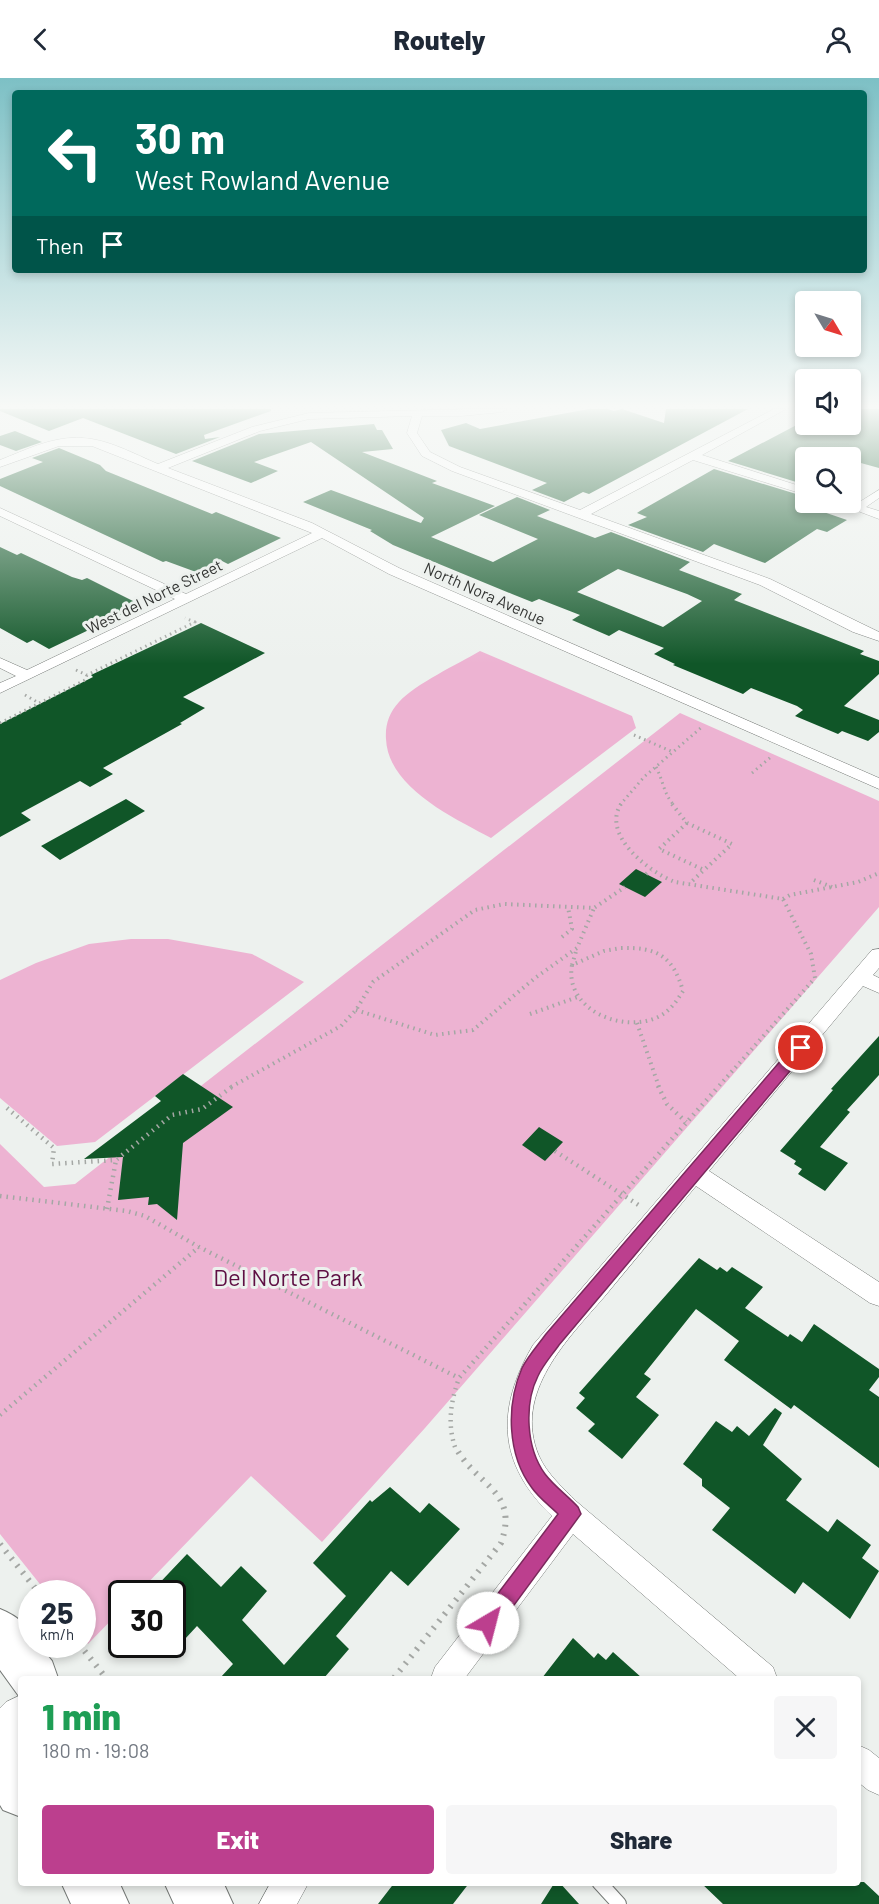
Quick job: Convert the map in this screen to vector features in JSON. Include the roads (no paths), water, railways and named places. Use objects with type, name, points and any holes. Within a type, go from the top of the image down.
[{"type":"main road","points":[[0,1632],[33,1676]]},
{"type":"main road","points":[[0,1763],[18,1788]]},
{"type":"main road","points":[[90,1886],[103,1904]]},
{"type":"main road","points":[[193,1886],[207,1904]]},
{"type":"street","name":"North Nora Avenue","points":[[224,494],[322,533],[382,566],[879,784]]},
{"type":"street","points":[[524,494],[765,582],[858,629],[879,637]]},
{"type":"street","points":[[580,515],[620,494]]},
{"type":"street","points":[[861,505],[879,494]]},
{"type":"street","points":[[861,509],[879,515]]},
{"type":"street","points":[[0,513],[187,605]]},
{"type":"street","name":"West del Norte Street","points":[[0,689],[29,682],[187,605],[322,533]]},
{"type":"street","points":[[0,662],[29,682]]},
{"type":"street","points":[[760,1676],[571,1514],[539,1481],[528,1462],[519,1426],[524,1390],[530,1371],[540,1356],[694,1173],[870,981],[879,955]]},
{"type":"street","points":[[694,1173],[879,1295]]},
{"type":"street","points":[[448,1676],[571,1514]]},
{"type":"street","points":[[0,1739],[18,1720]]},
{"type":"street","points":[[861,1764],[879,1779]]},
{"type":"street","points":[[276,1904],[289,1886]]},
{"type":"lane","points":[[603,1886],[619,1904]]},
{"type":"park label","name":"Del Norte Park","points":[[288,1276]]}]
